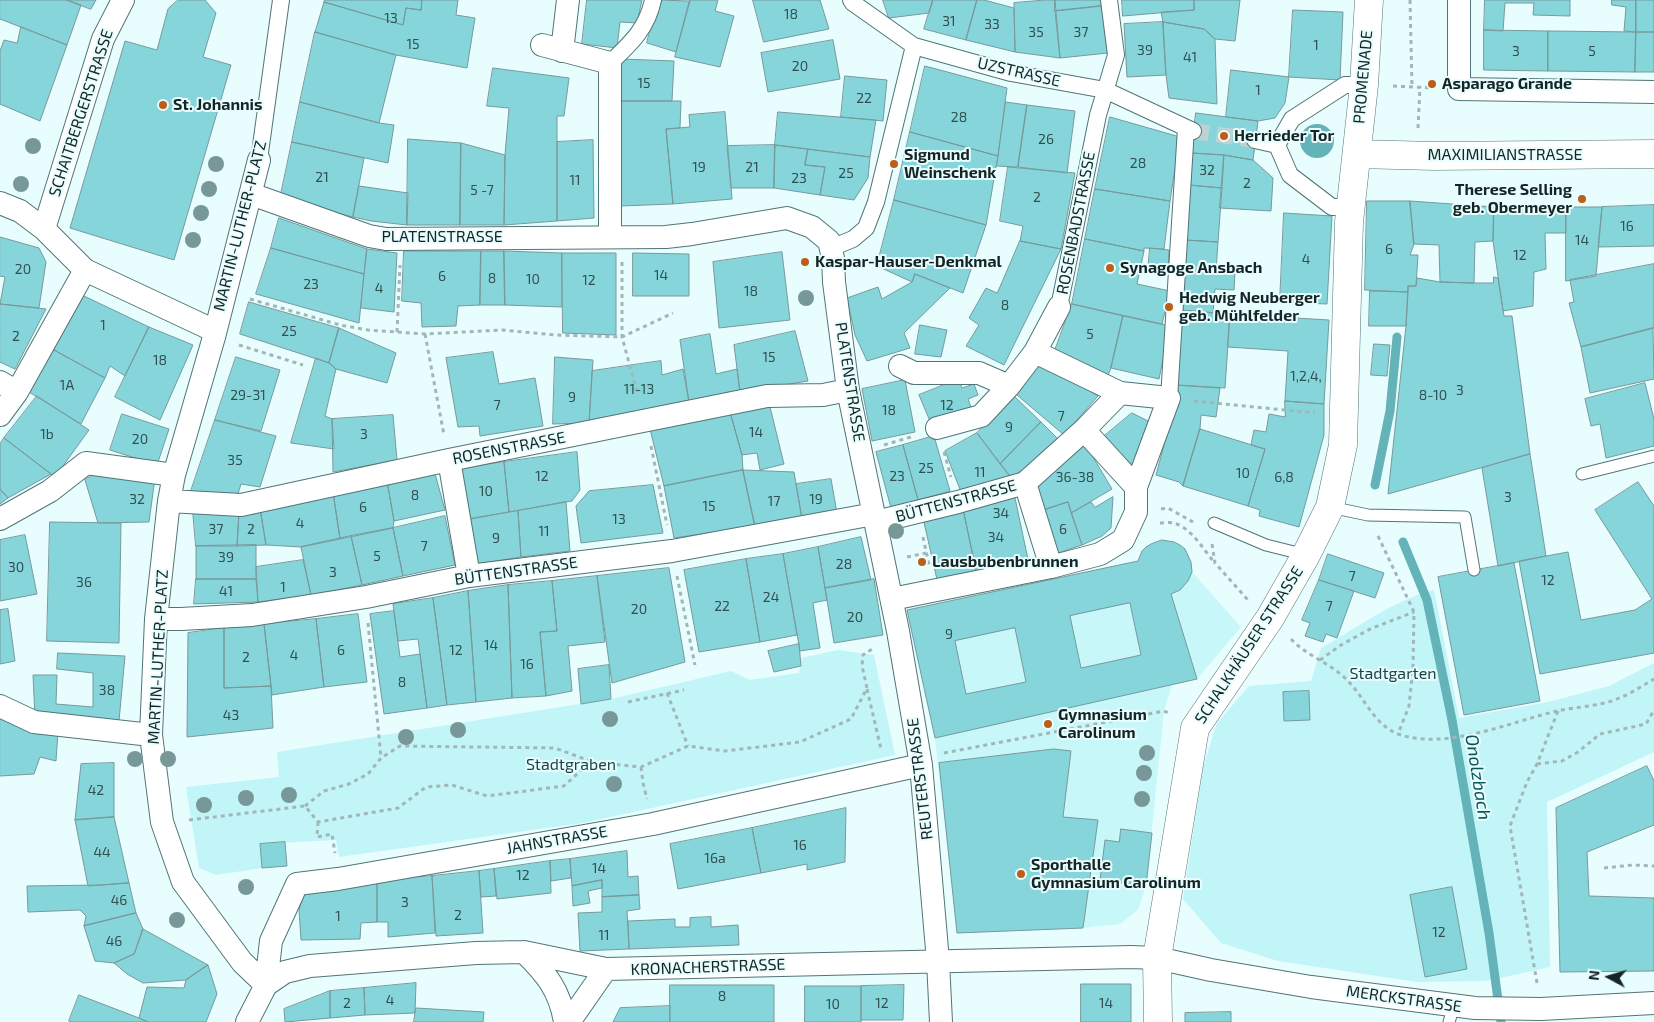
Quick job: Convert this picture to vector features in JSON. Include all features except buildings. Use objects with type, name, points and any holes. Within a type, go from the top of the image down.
[{"type":"street","name":"SCHAITBERGERSTRASSE","points":[[44,228],[103,38],[123,0]]},
{"type":"street","points":[[568,0],[552,48],[610,63]]},
{"type":"street","points":[[616,236],[610,63],[637,37],[651,9],[653,0]]},
{"type":"street","name":"UZSTRASSE","points":[[851,0],[914,46],[1011,73],[1105,90],[1190,130],[1169,398]]},
{"type":"street","name":"ROSENBADSTRASSE","points":[[938,428],[981,416],[1009,386],[1035,352],[1059,307],[1098,115],[1116,55],[1110,0]]},
{"type":"street","name":"PROMENADE","points":[[1357,154],[1364,85],[1369,0]]},
{"type":"street","points":[[1459,0],[1459,89],[1654,92]]},
{"type":"street","name":"MARTIN-LUTHER-PLATZ","points":[[266,986],[242,962],[183,882],[162,822],[151,735],[156,619],[169,501],[174,475],[226,290],[259,160],[278,1]]},
{"type":"street","points":[[831,248],[853,239],[866,228],[876,202],[914,46]]},
{"type":"street","points":[[1277,145],[1292,119],[1344,85],[1364,85]]},
{"type":"street","points":[[1255,140],[1277,145]]},
{"type":"street","points":[[1277,145],[1290,175],[1332,207],[1338,207]]},
{"type":"street","name":"MAXIMILIANSTRASSE","points":[[1357,154],[1417,156],[1654,154]]},
{"type":"street","name":"SCHALKHÄUSER STRASSE","points":[[1158,1022],[1157,958],[1195,728],[1270,618],[1306,555],[1330,507],[1343,445],[1349,222],[1357,154]]},
{"type":"street","name":"PLATENSTRASSE","points":[[251,194],[369,236],[386,239],[666,236],[692,234],[787,218],[812,227],[829,241],[831,248],[848,390],[875,518]]},
{"type":"street","points":[[0,203],[20,211],[44,228],[85,270],[8,386],[0,416]]},
{"type":"street","name":"MARTIN-LUTHER-PLATZ","points":[[85,270],[214,334]]},
{"type":"street","points":[[892,599],[1051,567],[1100,554],[1123,540],[1136,512],[1136,488],[1169,398],[1120,393],[1035,352]]},
{"type":"street","points":[[900,366],[914,373],[978,373],[1009,386]]},
{"type":"street","name":"ROSENSTRASSE","points":[[169,501],[241,505],[449,460],[767,396],[823,395],[848,390]]},
{"type":"street","name":"BÜTTENSTRASSE","points":[[156,619],[252,615],[366,597],[469,576],[672,551],[918,512],[1025,483],[1084,430],[1120,393]]},
{"type":"street","points":[[1084,430],[1136,488]]},
{"type":"street","points":[[449,460],[469,576]]},
{"type":"street","points":[[0,519],[50,491],[86,463],[174,475]]},
{"type":"street","points":[[1025,483],[1051,567]]},
{"type":"street","name":"REUTERSTRASSE","points":[[875,518],[892,599],[921,765],[938,961],[941,1022]]},
{"type":"street","points":[[0,706],[34,722],[151,735]]},
{"type":"street","name":"JAHNSTRASSE","points":[[266,986],[271,941],[297,884],[348,877],[653,824],[921,765]]},
{"type":"street","points":[[524,952],[541,968],[554,987],[562,1006],[565,1022]]},
{"type":"street","name":"KRONACHERSTRASSE","points":[[266,986],[285,972],[310,966],[476,953],[524,952],[606,970],[1099,957],[1157,958]]},
{"type":"street","name":"MERCKSTRASSE","points":[[1157,958],[1210,970],[1460,1012],[1538,1013],[1654,1003]]},
{"type":"street","points":[[569,1022],[606,970]]},
{"type":"street","points":[[247,1022],[266,986]]},
{"type":"lane","points":[[1582,474],[1654,456]]},
{"type":"lane","points":[[1330,507],[1368,515],[1465,517],[1474,570]]},
{"type":"lane","points":[[1214,523],[1266,545],[1306,555]]},
{"type":"path","points":[[1410,0],[1412,87]]},
{"type":"path","points":[[1364,85],[1459,89]]},
{"type":"path","points":[[1417,156],[1420,87]]},
{"type":"path","points":[[616,236],[622,337],[645,421],[665,511]]},
{"type":"path","points":[[397,332],[402,238]]},
{"type":"path","points":[[226,290],[255,301],[340,325],[368,330],[424,334],[502,330],[556,335],[622,337],[673,313]]},
{"type":"path","points":[[214,334],[303,365]]},
{"type":"path","points":[[424,334],[449,460]]},
{"type":"path","points":[[1169,398],[1344,417]]},
{"type":"path","points":[[878,447],[938,428],[958,502]]},
{"type":"path","points":[[918,512],[930,572]]},
{"type":"path","points":[[1136,512],[1149,524],[1174,523],[1195,536],[1215,563],[1259,612],[1270,618],[1300,648],[1346,679],[1378,721],[1398,734],[1435,740],[1484,731],[1558,711],[1616,700],[1654,679]]},
{"type":"path","points":[[1368,515],[1414,612],[1413,667],[1409,706],[1398,734]]},
{"type":"path","points":[[1212,543],[1215,563]]},
{"type":"path","points":[[672,551],[695,665]]},
{"type":"path","points":[[904,557],[926,553]]},
{"type":"path","points":[[366,597],[380,758]]},
{"type":"path","points":[[1320,660],[1341,645],[1370,629],[1414,612]]},
{"type":"path","points":[[863,655],[862,666],[882,754]]},
{"type":"path","points":[[192,820],[305,806],[324,791],[349,784],[368,774],[380,758],[400,746],[555,748],[590,762],[642,767],[688,746],[725,751],[800,742],[851,719],[867,688]]},
{"type":"path","points":[[628,702],[684,690]]},
{"type":"path","points":[[667,693],[688,746]]},
{"type":"path","points":[[1538,764],[1562,761],[1578,752],[1600,734],[1646,724],[1654,710]]},
{"type":"path","points":[[942,754],[1164,711]]},
{"type":"path","points":[[1538,1013],[1510,826],[1527,782],[1538,764],[1558,711]]},
{"type":"path","points":[[318,822],[398,808],[426,787],[452,785],[487,796],[564,786],[590,762]]},
{"type":"path","points":[[642,767],[643,783]]},
{"type":"path","points":[[305,806],[318,822],[317,837],[332,834]]},
{"type":"path","points":[[1604,868],[1633,865],[1654,866]]},
{"type":"shaded area","points":[[1317,124],[1324,125],[1329,129],[1333,134],[1333,148],[1329,153],[1324,157],[1317,158],[1310,157],[1305,153],[1301,148],[1300,141],[1301,134],[1305,129],[1310,125]]},
{"type":"shaded area","name":"Gymnasium Carolinum","points":[[1162,540],[1174,542],[1185,549],[1191,562],[1192,572],[1241,627],[1197,679],[1172,685],[1164,711],[1146,886],[1138,910],[1120,924],[1083,928],[957,933],[935,738],[907,610],[1138,561],[1146,547]]},
{"type":"green space","name":"Stadtgarten","points":[[1434,590],[1459,718],[1548,702],[1609,686],[1654,663],[1654,752],[1547,802],[1550,967],[1486,981],[1417,982],[1278,961],[1221,943],[1183,899],[1203,767],[1217,723],[1249,686],[1311,681],[1321,648],[1391,607]]},
{"type":"green space","name":"Stadtgraben","points":[[838,650],[874,655],[895,755],[583,823],[339,857],[336,840],[260,844],[262,868],[216,875],[199,868],[186,787],[279,777],[277,752],[611,699],[731,671],[750,680],[799,673],[802,658]]},
{"type":"waterway","name":"Onolzbach","points":[[1375,485],[1390,411],[1397,337]]},
{"type":"waterway","name":"Onolzbach","points":[[1403,542],[1427,600],[1452,720],[1489,933],[1501,1022]]},
{"type":"tunnel","points":[[1193,131],[1255,140]]},
{"type":"place","name":"Asparago Grande","points":[[1432,84]]},
{"type":"place","name":"St. Johannis","points":[[163,105]]},
{"type":"place","name":"Herrieder Tor","points":[[1224,136]]},
{"type":"place","name":"Sigmund Weinschenk","points":[[894,164]]},
{"type":"place","name":"Therese Selling geb. Obermeyer","points":[[1582,199]]},
{"type":"place","name":"Kaspar-Hauser-Denkmal","points":[[805,262]]},
{"type":"place","name":"Synagoge Ansbach","points":[[1110,268]]},
{"type":"place","name":"Hedwig Neuberger geb. Mühlfelder","points":[[1169,307]]},
{"type":"place","name":"Lausbubenbrunnen","points":[[922,562]]},
{"type":"place","name":"Gymnasium Carolinum","points":[[1048,724]]},
{"type":"place","name":"Sporthalle Gymnasium Carolinum","points":[[1021,874]]}]
